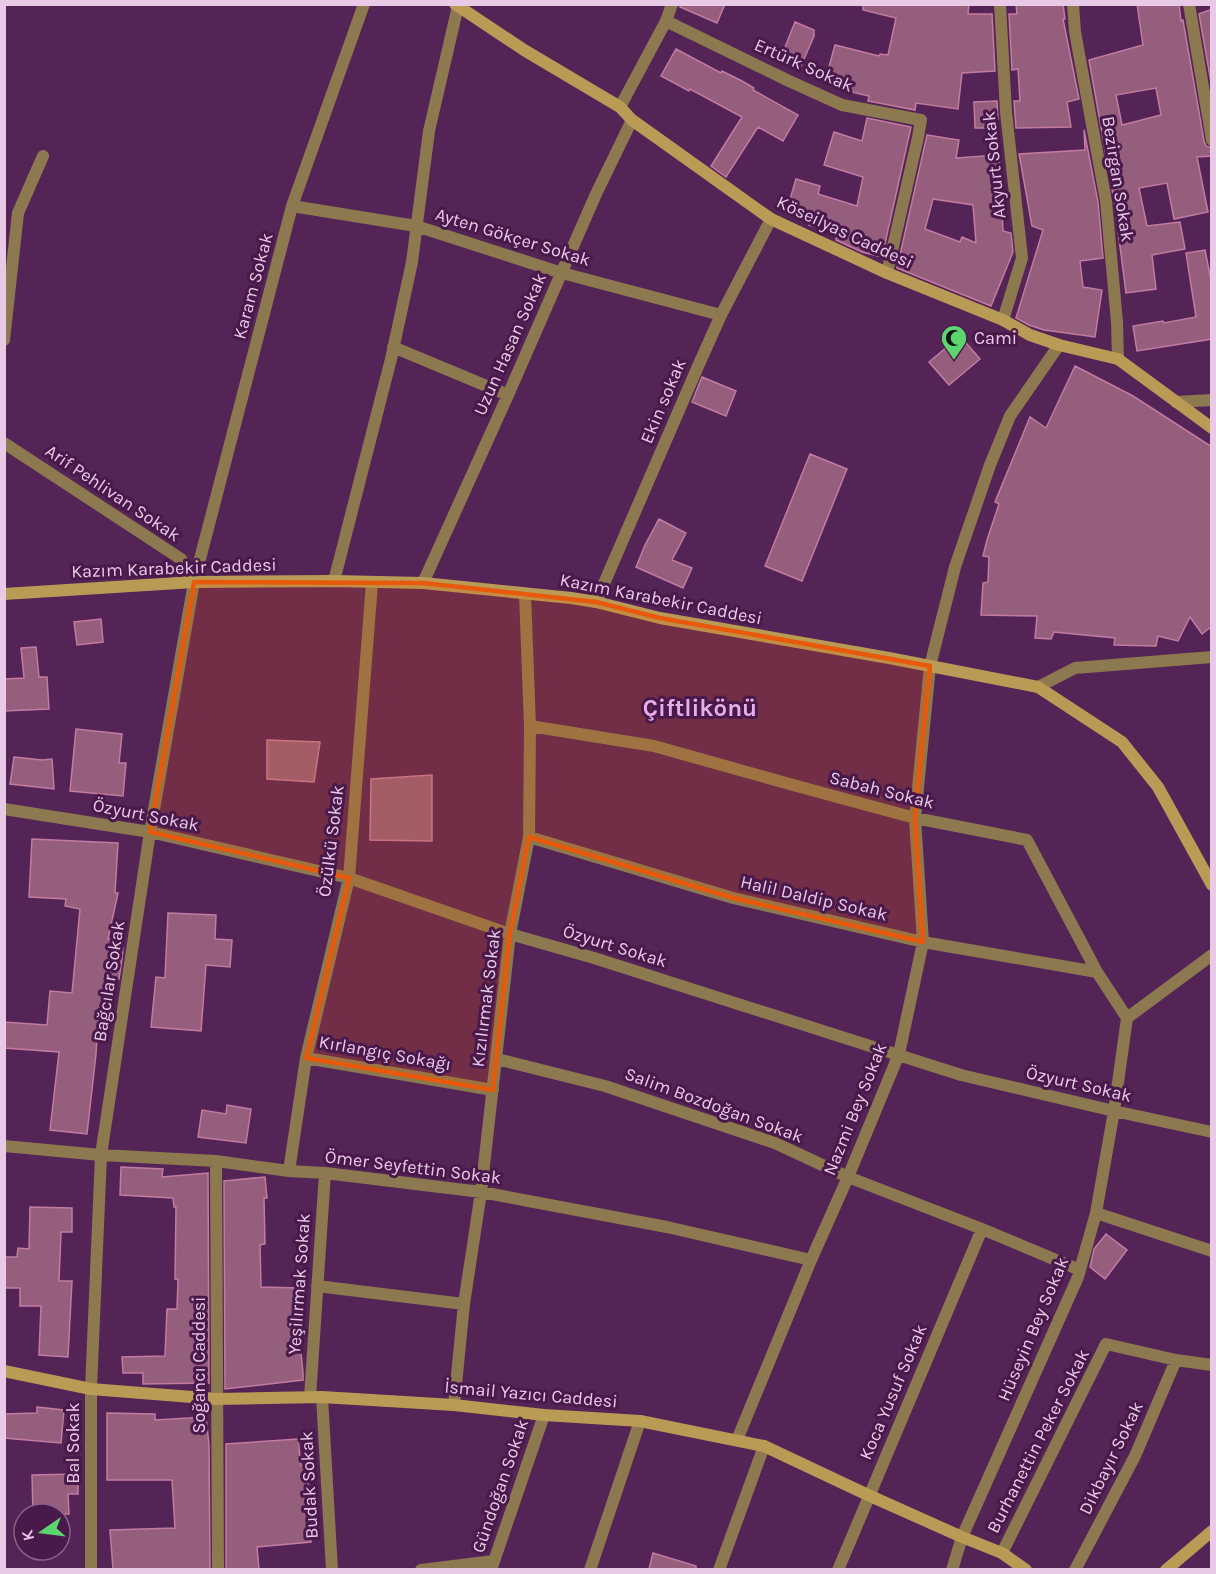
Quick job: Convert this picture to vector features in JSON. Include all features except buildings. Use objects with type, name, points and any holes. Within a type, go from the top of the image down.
[{"type":"street","name":"Karam Sokak","points":[[194,582],[292,206],[364,4]]},
{"type":"street","points":[[620,107],[666,21],[672,4]]},
{"type":"street","name":"Akyurt Sokak","points":[[1000,4],[1006,112],[1022,258],[1003,320]]},
{"type":"street","name":"Bezirgan Sokak","points":[[1072,4],[1075,32],[1106,201],[1117,322],[1118,359]]},
{"type":"street","points":[[1189,4],[1212,140]]},
{"type":"street","points":[[334,581],[412,262],[429,131],[457,5]]},
{"type":"street","name":"Köseilyas Caddesi","points":[[457,5],[524,50],[620,107],[632,120],[771,219],[887,273],[1003,320],[1030,335],[1059,345],[1118,359],[1212,428]]},
{"type":"street","name":"Ertürk Sokak","points":[[666,21],[842,105],[921,120],[887,273]]},
{"type":"street","name":"Uzun Hasan Sokak","points":[[423,583],[596,194],[632,120]]},
{"type":"street","points":[[4,340],[18,213],[43,156]]},
{"type":"street","name":"Ayten Gökçer Sokak","points":[[292,206],[416,226],[562,273],[721,315]]},
{"type":"street","name":"Ekin sokak","points":[[596,602],[721,315],[771,219]]},
{"type":"street","name":"Nazmi Bey Sokak","points":[[737,1440],[899,1054],[923,942],[915,818],[930,666],[955,567],[990,465],[1010,416],[1059,345]]},
{"type":"street","points":[[393,347],[508,395]]},
{"type":"street","points":[[1176,402],[1212,400]]},
{"type":"street","name":"Arif Pehlivan Sokak","points":[[4,443],[181,560],[194,582]]},
{"type":"street","name":"Kazım Karabekir Caddesi","points":[[4,594],[194,582],[423,583],[596,602],[660,618],[1038,687],[1122,742],[1158,787],[1208,870],[1212,885]]},
{"type":"street","name":"Bağcılar Sokak","points":[[91,1389],[102,1155],[150,832],[194,582]]},
{"type":"street","name":"Özülkü Sokak","points":[[289,1171],[306,1058],[349,878],[372,583]]},
{"type":"street","name":"Kızılırmak Sokak","points":[[454,1405],[464,1304],[481,1192],[510,934],[529,837],[530,726],[525,594]]},
{"type":"street","points":[[1038,687],[1075,668],[1212,657]]},
{"type":"street","name":"Sabah Sokak","points":[[530,726],[654,746],[915,818],[1027,840],[1097,972],[1127,1018]]},
{"type":"street","name":"Özyurt Sokak","points":[[4,809],[150,832],[349,878],[510,934],[961,1074],[1114,1112],[1212,1132]]},
{"type":"street","name":"Halil Daldip Sokak","points":[[529,837],[733,898],[923,942],[1097,972]]},
{"type":"street","points":[[1127,1018],[1212,955]]},
{"type":"street","name":"Hüseyin Bey Sokak","points":[[952,1569],[962,1537],[1080,1270],[1096,1213],[1114,1112],[1127,1018]]},
{"type":"street","name":"Kırlangıç Sokağı","points":[[306,1058],[493,1090]]},
{"type":"street","name":"Salim Bozdoğan Sokak","points":[[497,1059],[605,1086],[763,1139],[848,1177],[1080,1270]]},
{"type":"street","name":"Ömer Seyfettin Sokak","points":[[4,1146],[102,1155],[216,1161],[481,1192],[667,1227],[811,1260]]},
{"type":"street","name":"Soğancı Caddesi","points":[[216,1161],[218,1569]]},
{"type":"street","name":"Yeşilırmak Sokak","points":[[316,1397],[317,1286],[325,1173]]},
{"type":"street","points":[[1096,1213],[1212,1251]]},
{"type":"street","name":"Koca Yusuf Sokak","points":[[838,1569],[982,1229]]},
{"type":"street","points":[[317,1286],[464,1304]]},
{"type":"street","name":"Burhanettin Peker Sokak","points":[[1002,1553],[1106,1344],[1176,1360],[1212,1365]]},
{"type":"street","name":"Dikbayır Sokak","points":[[1075,1569],[1135,1456],[1176,1360]]},
{"type":"street","name":"İsmail Yazıcı Caddesi","points":[[4,1371],[91,1389],[217,1399],[316,1397],[454,1405],[544,1415],[640,1421],[764,1446],[868,1495],[1002,1553],[1026,1569]]},
{"type":"street","name":"Bal Sokak","points":[[91,1389],[92,1569]]},
{"type":"street","name":"Budak Sokak","points":[[316,1397],[332,1569]]},
{"type":"street","name":"Gündoğan Sokak","points":[[492,1565],[544,1415]]},
{"type":"street","points":[[590,1569],[640,1421]]},
{"type":"street","points":[[719,1569],[764,1446]]},
{"type":"street","points":[[1166,1569],[1212,1530]]},
{"type":"street","points":[[421,1569],[492,1565]]},
{"type":"highlighted area","points":[[194,582],[423,583],[596,602],[660,618],[930,666],[915,818],[923,942],[733,898],[529,837],[510,934],[493,1090],[306,1058],[349,878],[150,832]]},
{"type":"place","name":"Cami","points":[[954,361]]},
{"type":"district","name":"Çiftlikönü","points":[[700,708]]}]
